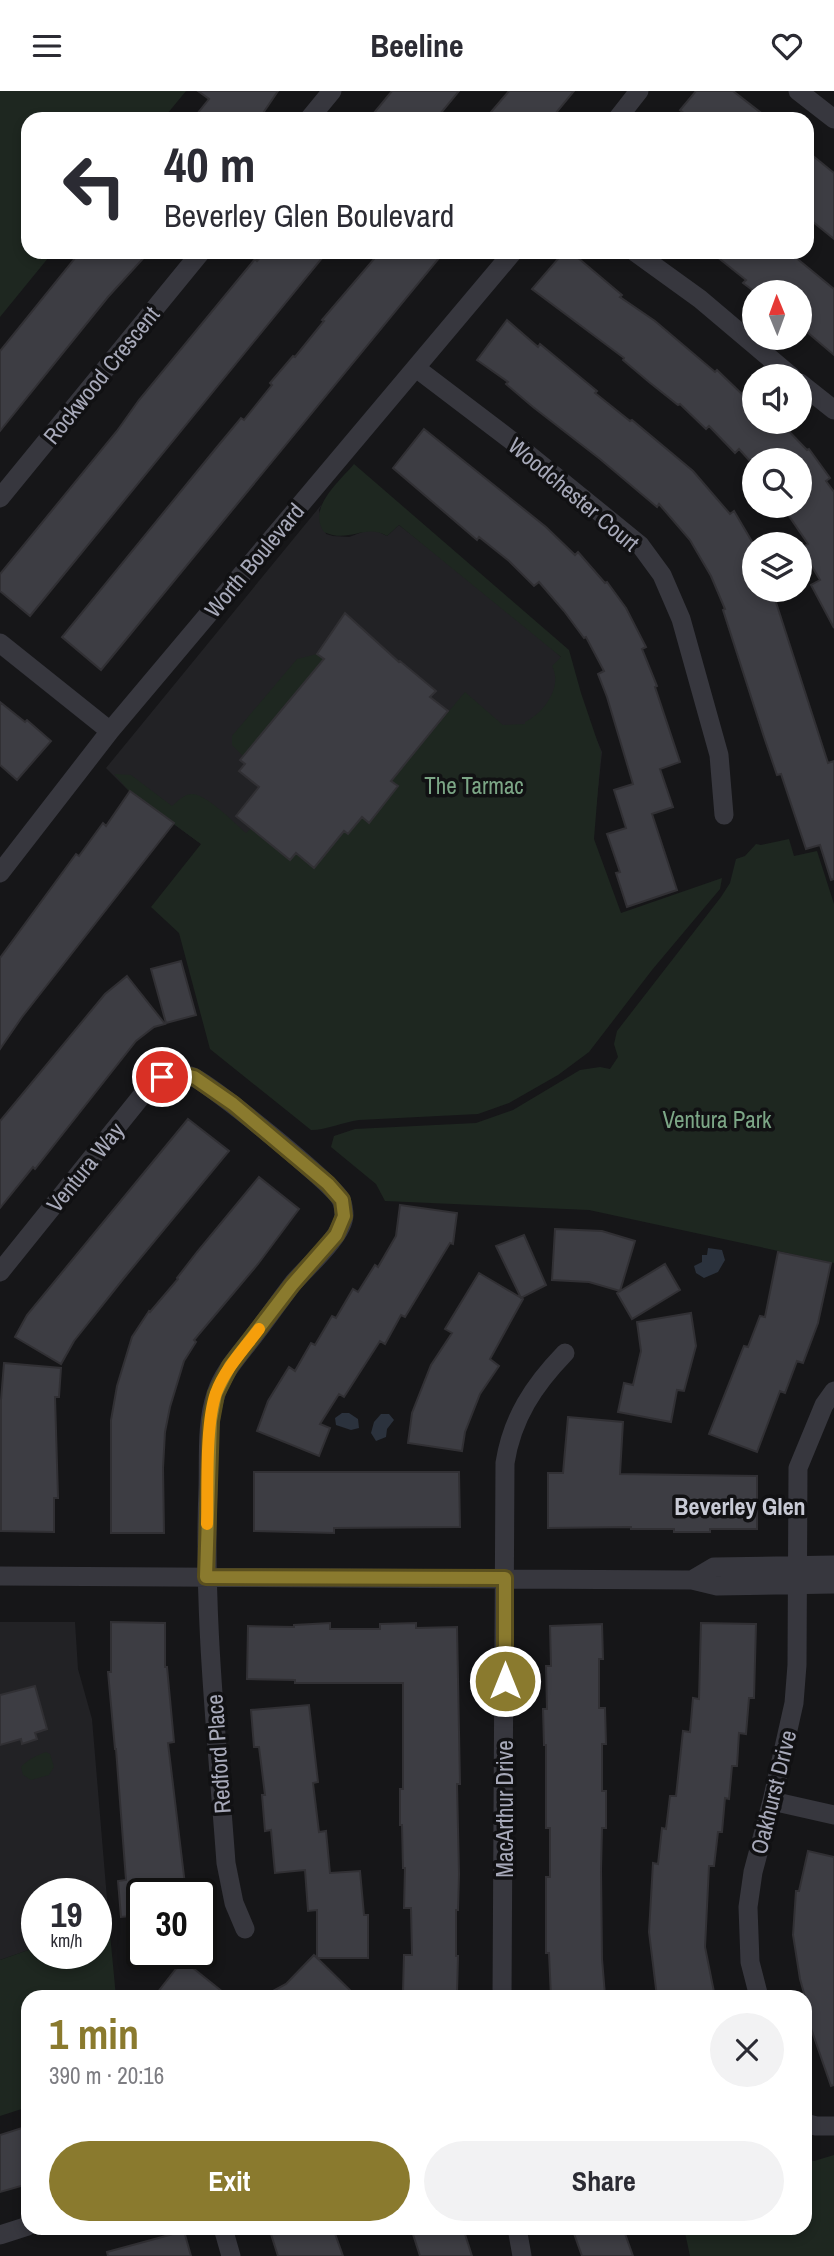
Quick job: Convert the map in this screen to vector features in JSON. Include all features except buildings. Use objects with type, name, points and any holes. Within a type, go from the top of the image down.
[{"type":"street","points":[[315,112],[332,91]]},
{"type":"street","points":[[623,112],[639,91]]},
{"type":"street","points":[[798,91],[834,119]]},
{"type":"street","name":"Rockwood Crescent","points":[[0,498],[195,259]]},
{"type":"street","name":"Worth Boulevard","points":[[0,873],[110,731],[507,259]]},
{"type":"street","points":[[645,259],[700,299],[777,364]]},
{"type":"street","name":"Woodchester Court","points":[[416,368],[512,441],[640,545],[662,575],[681,619],[719,755],[724,815]]},
{"type":"street","points":[[812,392],[834,409]]},
{"type":"street","points":[[0,643],[110,731]]},
{"type":"street","name":"Ventura Way","points":[[0,1272],[148,1088],[162,1077],[181,1074],[194,1077],[233,1104],[328,1184],[342,1200],[344,1216],[336,1235],[292,1285],[230,1366],[216,1394],[211,1421],[206,1577]]},
{"type":"street","name":"MacArthur Drive","points":[[502,1990],[505,1463],[513,1427],[538,1383],[565,1353]]},
{"type":"street","name":"Oakhurst Drive","points":[[757,1990],[750,1962],[748,1907],[753,1872],[794,1703],[797,1665],[798,1468],[824,1405],[834,1391]]},
{"type":"street","points":[[692,1580],[714,1567],[834,1565]]},
{"type":"street","points":[[0,1576],[505,1578],[692,1580],[717,1585],[834,1584]]},
{"type":"street","name":"Redford Place","points":[[206,1577],[226,1863],[234,1903],[246,1929]]},
{"type":"street","points":[[772,1801],[834,1815]]},
{"type":"street","points":[[812,2125],[834,2126]]},
{"type":"street","points":[[0,2235],[21,2228]]},
{"type":"street","points":[[225,2235],[231,2256]]},
{"type":"street","points":[[518,2235],[522,2256]]},
{"type":"shaded area","points":[[322,504],[319,510],[326,534],[333,536],[349,537],[368,530],[387,536],[399,525],[533,631],[561,657],[602,752],[595,817],[299,908],[201,844],[130,792],[106,768]]},
{"type":"shaded area","points":[[708,1248],[722,1250],[725,1260],[718,1272],[704,1278],[696,1273],[694,1266],[702,1262],[702,1255],[707,1255]]},
{"type":"shaded area","points":[[342,1413],[349,1413],[358,1419],[359,1428],[351,1430],[336,1425],[335,1418]]},
{"type":"shaded area","points":[[381,1414],[389,1414],[394,1420],[387,1429],[386,1437],[376,1441],[371,1433],[374,1422]]},
{"type":"shaded area","points":[[0,1622],[75,1622],[78,1669],[92,1719],[105,1878],[21,1878],[21,1953],[0,1960]]},
{"type":"green space","points":[[0,91],[186,91],[169,112],[21,112],[21,259],[47,259],[0,317]]},
{"type":"green space","name":"The Tarmac","points":[[354,464],[569,650],[601,752],[594,839],[621,913],[722,878],[720,889],[652,970],[589,1052],[558,1075],[509,1103],[478,1114],[359,1120],[311,1130],[210,1049],[179,933],[151,907],[201,844],[130,792],[114,774],[131,775],[172,806],[191,794],[204,798],[246,833],[251,828],[290,860],[296,853],[314,868],[344,831],[348,834],[362,817],[369,822],[398,786],[391,781],[465,692],[503,725],[525,724],[545,706],[555,682],[552,666],[561,657],[399,525],[387,536],[371,532],[341,536],[324,532],[319,514],[322,505],[333,487]]},
{"type":"green space","points":[[317,654],[324,659],[243,756],[232,745],[232,736],[297,659]]},
{"type":"green space","name":"Ventura Park","points":[[789,839],[794,856],[817,851],[834,904],[834,1263],[589,1210],[385,1201],[376,1184],[331,1147],[334,1136],[355,1129],[476,1123],[513,1110],[580,1070],[600,1067],[610,1069],[618,1057],[614,1044],[617,1031],[721,897],[730,883],[736,859],[745,856],[756,844]]},
{"type":"green space","points":[[46,1752],[50,1754],[54,1767],[49,1775],[31,1780],[23,1775],[23,1764]]},
{"type":"green space","points":[[21,1953],[21,1969],[112,1969],[112,1955],[115,1990],[21,1990],[21,2109],[0,2116],[0,1960]]},
{"type":"green space","points":[[834,2155],[834,2256],[690,2256],[686,2235],[812,2235],[814,2161]]},
{"type":"slow traffic","points":[[207,1524],[211,1421],[216,1394],[230,1366],[259,1329]]},
{"type":"district","name":"Beverley Glen","points":[[740,1506]]},
{"type":"route","points":[[162,1077],[181,1074],[194,1077],[233,1104],[328,1184],[342,1200],[344,1216],[336,1235],[292,1285],[230,1366],[216,1394],[211,1421],[206,1577],[505,1578],[505,1681]]}]
